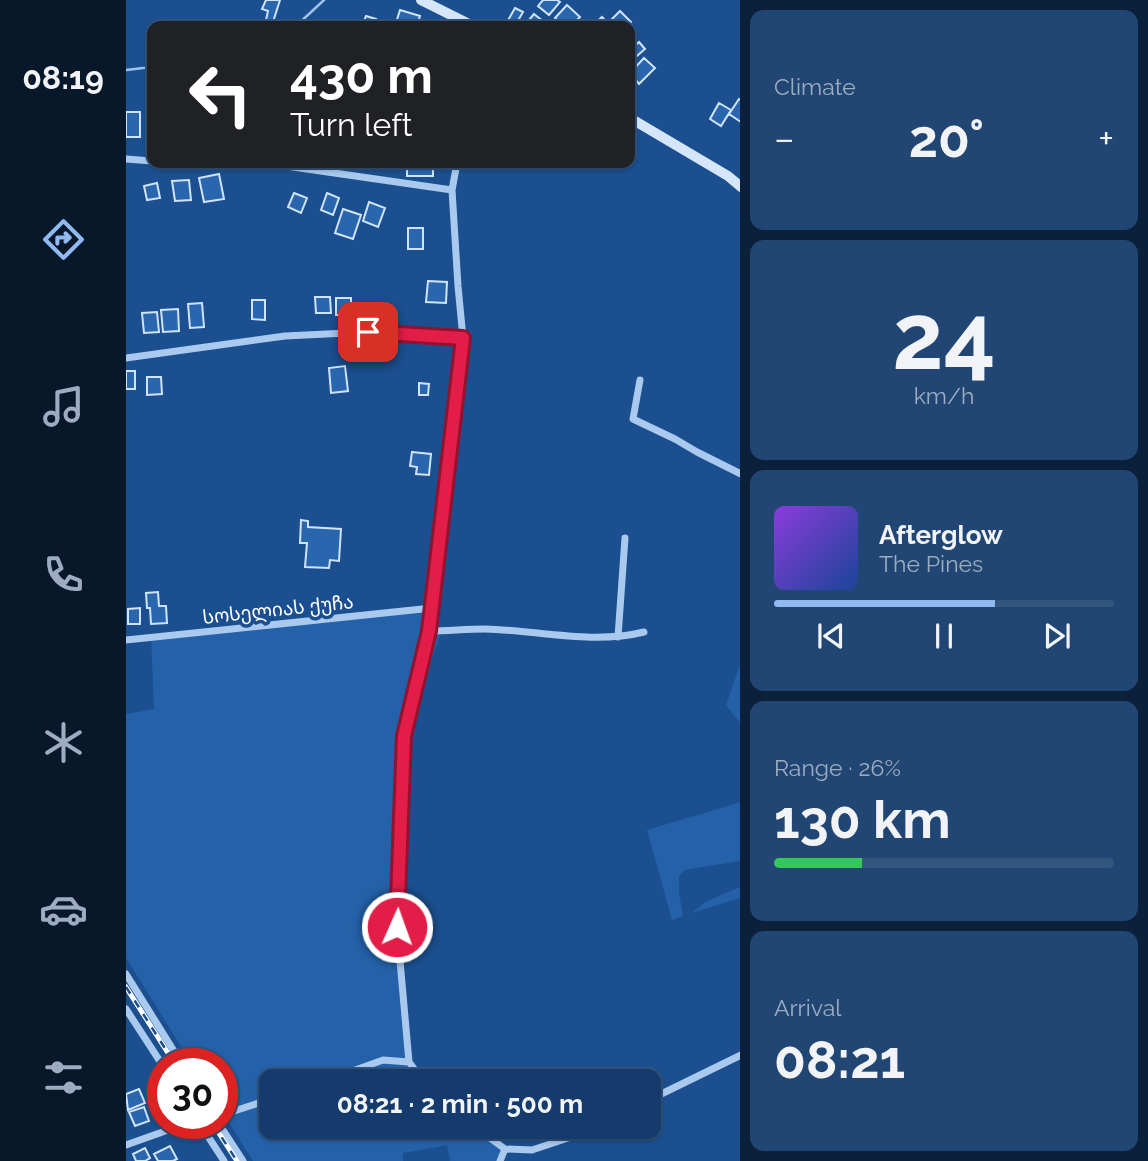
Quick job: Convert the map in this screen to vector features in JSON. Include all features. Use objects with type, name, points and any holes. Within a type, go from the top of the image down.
[{"type":"main road","points":[[421,0],[463,21]]},
{"type":"main road","points":[[635,121],[728,176],[740,187]]},
{"type":"street","points":[[126,159],[147,160]]},
{"type":"street","points":[[300,168],[452,190]]},
{"type":"street","points":[[415,1069],[410,1062],[397,927],[404,736],[429,631],[463,338],[452,190],[456,168]]},
{"type":"street","points":[[126,358],[285,336],[368,332],[463,338]]},
{"type":"street","points":[[640,380],[633,419],[740,474]]},
{"type":"street","points":[[618,637],[625,538]]},
{"type":"street","name":"სოსელიას ქუჩა","points":[[126,640],[432,608]]},
{"type":"street","points":[[429,631],[484,629],[594,637],[618,637],[644,632]]},
{"type":"street","points":[[126,974],[172,1048]]},
{"type":"street","points":[[126,1009],[151,1048]]},
{"type":"street","points":[[661,1094],[740,1055]]},
{"type":"street","points":[[358,1069],[383,1060],[410,1062]]},
{"type":"street","points":[[238,1110],[259,1103]]},
{"type":"street","points":[[126,1145],[147,1138]]},
{"type":"street","points":[[210,1139],[224,1161]]},
{"type":"street","points":[[229,1139],[243,1161]]},
{"type":"street","points":[[491,1139],[505,1149],[532,1150],[565,1139]]},
{"type":"street","points":[[500,1161],[505,1149]]},
{"type":"shaded area","points":[[432,608],[440,636],[404,736],[397,927],[409,1062],[415,1069],[259,1069],[259,1139],[491,1139],[505,1149],[500,1161],[450,1161],[447,1145],[403,1153],[403,1161],[253,1161],[238,1137],[238,1048],[182,1048],[126,958],[126,714],[154,709],[151,638]]},
{"type":"shaded area","points":[[740,664],[740,723],[726,705]]},
{"type":"shaded area","points":[[740,802],[740,861],[685,870],[679,876],[683,916],[672,920],[647,830]]},
{"type":"shaded area","points":[[740,887],[740,898],[692,913],[705,902]]},
{"type":"building","points":[[266,0],[280,0],[273,21],[266,20],[268,11],[262,9]]},
{"type":"building","points":[[543,0],[560,2],[549,15],[538,6]]},
{"type":"building","points":[[567,5],[580,17],[576,21],[558,21],[555,18]]},
{"type":"building","points":[[515,8],[523,12],[518,21],[508,21]]},
{"type":"building","points":[[400,10],[420,16],[418,21],[397,21]]},
{"type":"building","points":[[620,11],[630,21],[614,21],[612,19]]},
{"type":"building","points":[[534,14],[543,21],[528,21]]},
{"type":"building","points":[[366,16],[376,19],[375,21],[364,21]]},
{"type":"building","points":[[639,42],[645,49],[635,58],[635,46]]},
{"type":"building","points":[[644,58],[655,68],[639,84],[635,79],[635,68]]},
{"type":"building","points":[[739,99],[740,100],[740,121],[729,114]]},
{"type":"building","points":[[719,103],[731,110],[721,126],[710,119]]},
{"type":"building","points":[[126,112],[140,112],[140,137],[126,137]]},
{"type":"building","points":[[407,168],[433,168],[433,176],[407,176]]},
{"type":"building","points":[[219,174],[224,199],[204,202],[199,178]]},
{"type":"building","points":[[189,180],[191,200],[175,201],[172,181]]},
{"type":"building","points":[[157,183],[160,198],[147,200],[144,186]]},
{"type":"building","points":[[294,193],[307,198],[301,213],[288,207]]},
{"type":"building","points":[[327,193],[339,198],[333,215],[321,210]]},
{"type":"building","points":[[369,202],[385,208],[378,227],[363,221]]},
{"type":"building","points":[[343,209],[361,215],[353,239],[335,233]]},
{"type":"building","points":[[408,228],[423,228],[423,249],[408,249]]},
{"type":"building","points":[[428,281],[447,282],[446,303],[426,302]]},
{"type":"building","points":[[315,297],[330,297],[331,313],[316,313]]},
{"type":"building","points":[[336,298],[351,298],[351,315],[336,315]]},
{"type":"building","points":[[252,300],[265,300],[265,320],[252,319]]},
{"type":"building","points":[[202,303],[204,327],[190,328],[188,304]]},
{"type":"building","points":[[178,309],[179,331],[163,332],[161,310]]},
{"type":"building","points":[[157,312],[159,332],[144,333],[142,313]]},
{"type":"building","points":[[345,366],[348,391],[331,393],[329,368]]},
{"type":"building","points":[[126,371],[135,371],[135,389],[126,389]]},
{"type":"building","points":[[147,377],[161,377],[162,394],[147,395]]},
{"type":"building","points":[[419,383],[429,384],[428,395],[419,395]]},
{"type":"building","points":[[412,452],[431,454],[429,475],[416,474],[417,467],[410,466]]},
{"type":"building","points":[[301,520],[308,521],[308,527],[341,529],[339,561],[330,560],[329,568],[305,567],[307,543],[300,543]]},
{"type":"building","points":[[158,592],[159,606],[166,606],[167,623],[151,624],[146,593]]},
{"type":"building","points":[[140,608],[140,624],[128,624],[128,609]]},
{"type":"building","points":[[139,1089],[145,1103],[128,1110],[126,1094]]},
{"type":"building","points":[[144,1107],[147,1122],[135,1126],[129,1112]]},
{"type":"building","points":[[170,1146],[177,1159],[158,1161],[154,1154]]},
{"type":"building","points":[[145,1148],[150,1158],[136,1161],[133,1154]]},
{"type":"waterway","points":[[301,21],[324,0]]},
{"type":"waterway","points":[[126,70],[147,68]]},
{"type":"railway","points":[[126,987],[165,1048]]},
{"type":"railway","points":[[223,1139],[237,1161]]},
{"type":"route","points":[[368,332],[463,338],[429,631],[404,736],[397,927]]}]
